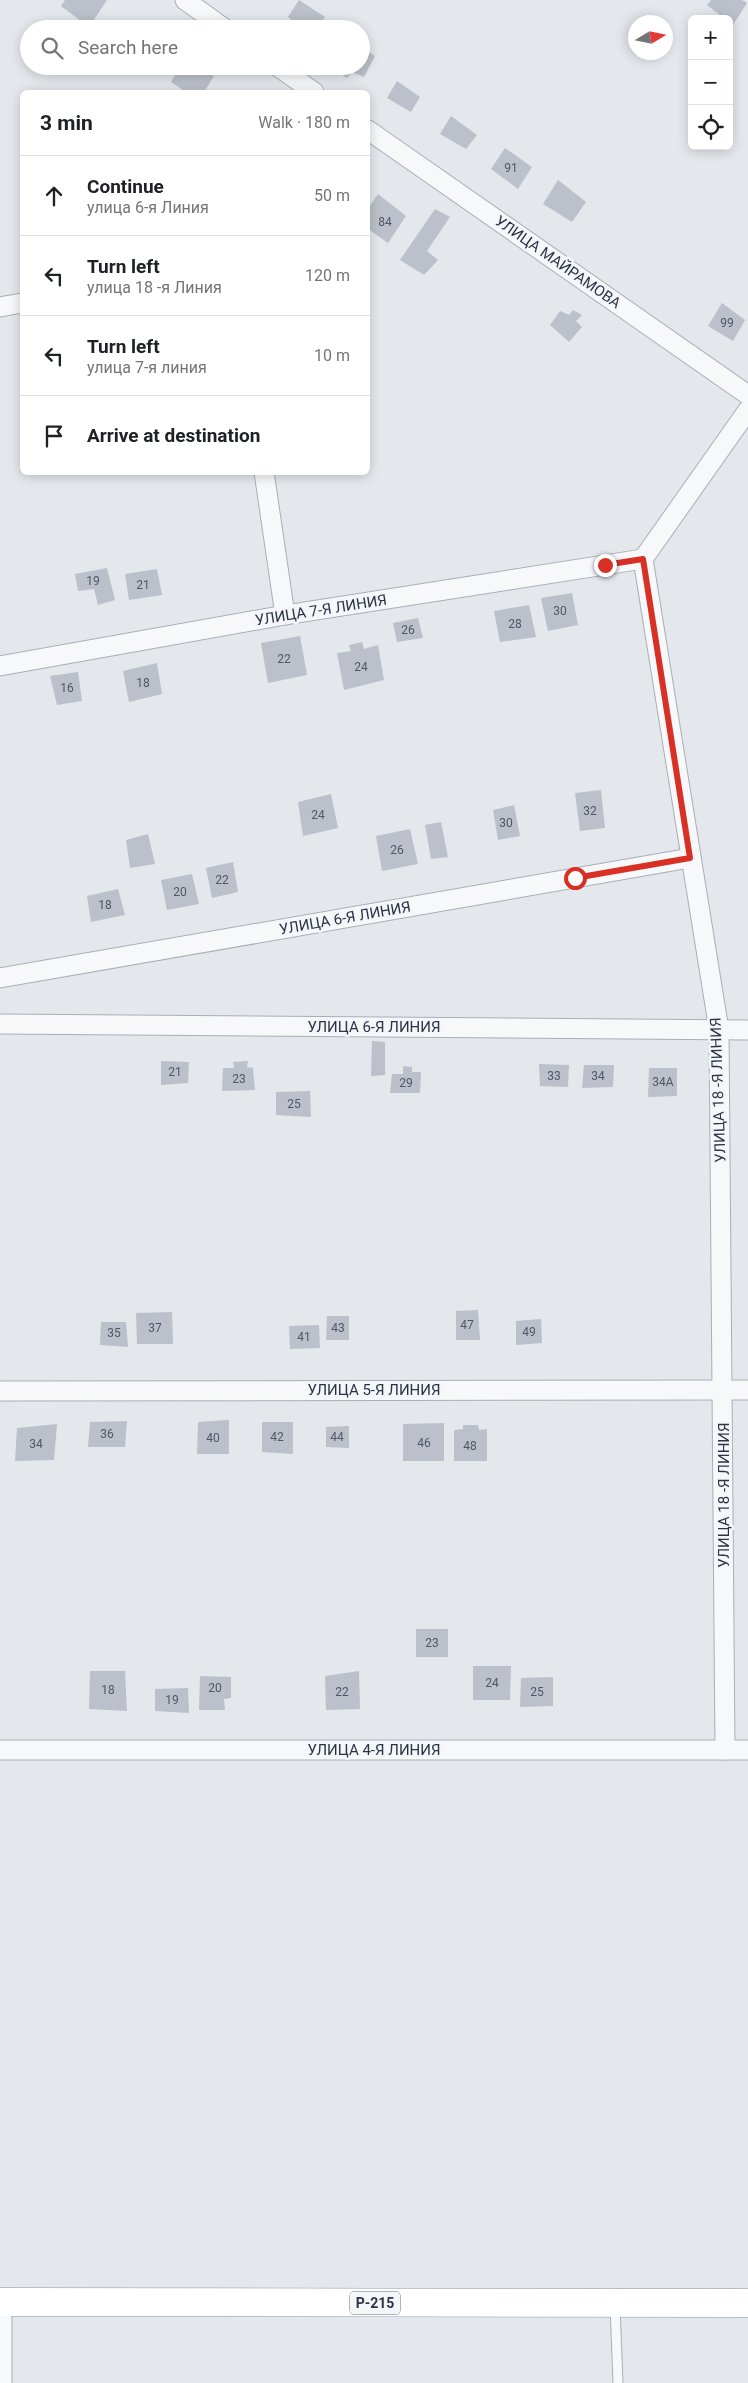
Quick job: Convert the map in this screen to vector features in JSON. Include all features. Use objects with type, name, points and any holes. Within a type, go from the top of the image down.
[{"type":"highway","name":"Р-215","points":[[1,2302],[748,2303]]},
{"type":"street","points":[[185,0],[213,20]]},
{"type":"street","points":[[290,75],[311,90]]},
{"type":"street","name":"УЛИЦА МАЙРАМОВА","points":[[370,131],[748,395]]},
{"type":"street","points":[[0,307],[20,303]]},
{"type":"street","points":[[643,559],[748,410]]},
{"type":"street","points":[[264,475],[285,615]]},
{"type":"street","name":"УЛИЦА 7-Я ЛИНИЯ","points":[[0,666],[285,615],[643,559]]},
{"type":"street","name":"УЛИЦА 18 -Я ЛИНИЯ","points":[[643,559],[719,1030],[725,1750]]},
{"type":"street","name":"УЛИЦА 6-Я ЛИНИЯ","points":[[0,978],[690,858]]},
{"type":"street","name":"УЛИЦА 6-Я ЛИНИЯ","points":[[0,1024],[748,1030]]},
{"type":"street","name":"УЛИЦА 5-Я ЛИНИЯ","points":[[0,1392],[748,1390]]},
{"type":"street","name":"УЛИЦА 4-Я ЛИНИЯ","points":[[0,1750],[748,1750]]},
{"type":"street","points":[[1,2302],[2,2383]]},
{"type":"lane","points":[[615,2303],[618,2383]]},
{"type":"building","points":[[65,0],[107,0],[94,20],[80,20],[61,6]]},
{"type":"building","points":[[299,0],[325,17],[323,20],[291,20],[288,17]]},
{"type":"building","points":[[711,0],[742,0],[747,3],[733,25],[733,15],[720,15],[707,5]]},
{"type":"building","points":[[370,53],[375,56],[370,66]]},
{"type":"building","points":[[175,75],[214,76],[205,90],[183,90],[171,82]]},
{"type":"building","points":[[397,81],[420,97],[411,112],[387,98]]},
{"type":"building","points":[[451,116],[477,135],[466,149],[440,134]]},
{"type":"building","points":[[505,148],[532,167],[518,189],[491,169]]},
{"type":"building","points":[[558,180],[586,202],[572,222],[543,204]]},
{"type":"building","points":[[378,194],[406,216],[388,243],[370,230],[370,206]]},
{"type":"building","points":[[435,209],[450,217],[427,251],[438,260],[424,275],[400,260]]},
{"type":"building","points":[[722,303],[745,320],[733,341],[708,326]]},
{"type":"building","points":[[573,310],[582,315],[576,321],[582,327],[569,342],[550,325],[560,311],[569,315]]},
{"type":"building","points":[[107,568],[115,600],[98,605],[94,589],[78,591],[75,574]]},
{"type":"building","points":[[157,569],[162,595],[129,600],[125,574]]},
{"type":"building","points":[[572,593],[578,625],[548,631],[541,598]]},
{"type":"building","points":[[529,605],[536,637],[500,642],[494,611]]},
{"type":"building","points":[[418,618],[423,638],[397,642],[393,623]]},
{"type":"building","points":[[300,636],[307,675],[268,683],[261,643]]},
{"type":"building","points":[[362,642],[364,649],[378,645],[384,680],[344,690],[337,653],[351,651],[349,645]]},
{"type":"building","points":[[157,663],[162,694],[129,702],[123,671]]},
{"type":"building","points":[[78,672],[82,701],[57,705],[50,676]]},
{"type":"building","points":[[601,790],[605,828],[580,831],[575,793]]},
{"type":"building","points":[[331,794],[338,828],[303,836],[298,802]]},
{"type":"building","points":[[514,805],[520,836],[498,840],[493,810]]},
{"type":"building","points":[[441,822],[448,857],[431,859],[425,825]]},
{"type":"building","points":[[410,829],[418,864],[382,871],[376,836]]},
{"type":"building","points":[[148,834],[155,864],[130,868],[126,840]]},
{"type":"building","points":[[233,862],[238,892],[212,898],[206,868]]},
{"type":"building","points":[[192,874],[199,904],[167,910],[161,880]]},
{"type":"building","points":[[118,889],[125,915],[91,922],[87,896]]},
{"type":"building","points":[[372,1041],[385,1042],[385,1075],[371,1076]]},
{"type":"building","points":[[161,1061],[189,1062],[188,1083],[161,1085]]},
{"type":"building","points":[[248,1061],[247,1067],[253,1068],[255,1090],[222,1091],[223,1068],[234,1068],[233,1062]]},
{"type":"building","points":[[539,1064],[569,1065],[568,1087],[540,1086]]},
{"type":"building","points":[[584,1065],[614,1065],[613,1087],[582,1088]]},
{"type":"building","points":[[403,1066],[412,1067],[412,1072],[421,1072],[420,1093],[390,1093],[392,1074],[403,1074]]},
{"type":"building","points":[[649,1068],[677,1068],[677,1096],[648,1097]]},
{"type":"building","points":[[310,1091],[311,1117],[276,1115],[276,1092]]},
{"type":"building","points":[[478,1310],[480,1340],[456,1340],[456,1311]]},
{"type":"building","points":[[172,1312],[173,1344],[137,1344],[136,1313]]},
{"type":"building","points":[[327,1316],[349,1316],[349,1340],[326,1340]]},
{"type":"building","points":[[541,1319],[542,1343],[516,1345],[516,1321]]},
{"type":"building","points":[[101,1322],[126,1322],[128,1347],[100,1345]]},
{"type":"building","points":[[319,1325],[320,1348],[290,1349],[289,1326]]},
{"type":"building","points":[[229,1420],[229,1454],[197,1454],[198,1422]]},
{"type":"building","points":[[127,1421],[125,1447],[88,1447],[90,1422]]},
{"type":"building","points":[[262,1422],[293,1422],[293,1454],[262,1452]]},
{"type":"building","points":[[444,1423],[444,1461],[403,1461],[403,1424]]},
{"type":"building","points":[[57,1424],[54,1460],[15,1461],[17,1428]]},
{"type":"building","points":[[463,1425],[478,1425],[479,1430],[487,1429],[487,1461],[454,1461],[454,1430],[463,1429]]},
{"type":"building","points":[[349,1426],[349,1448],[326,1447],[326,1427]]},
{"type":"building","points":[[416,1629],[448,1629],[448,1657],[416,1657]]},
{"type":"building","points":[[473,1666],[511,1666],[510,1700],[473,1700]]},
{"type":"building","points":[[90,1671],[125,1671],[127,1711],[89,1709]]},
{"type":"building","points":[[359,1671],[360,1709],[326,1710],[325,1676]]},
{"type":"building","points":[[200,1676],[231,1677],[231,1698],[224,1699],[225,1710],[199,1710]]},
{"type":"building","points":[[553,1677],[553,1706],[520,1707],[521,1678]]},
{"type":"building","points":[[188,1688],[189,1713],[155,1711],[155,1689]]},
{"type":"route","points":[[575,878],[690,858],[643,559],[605,565]]}]
